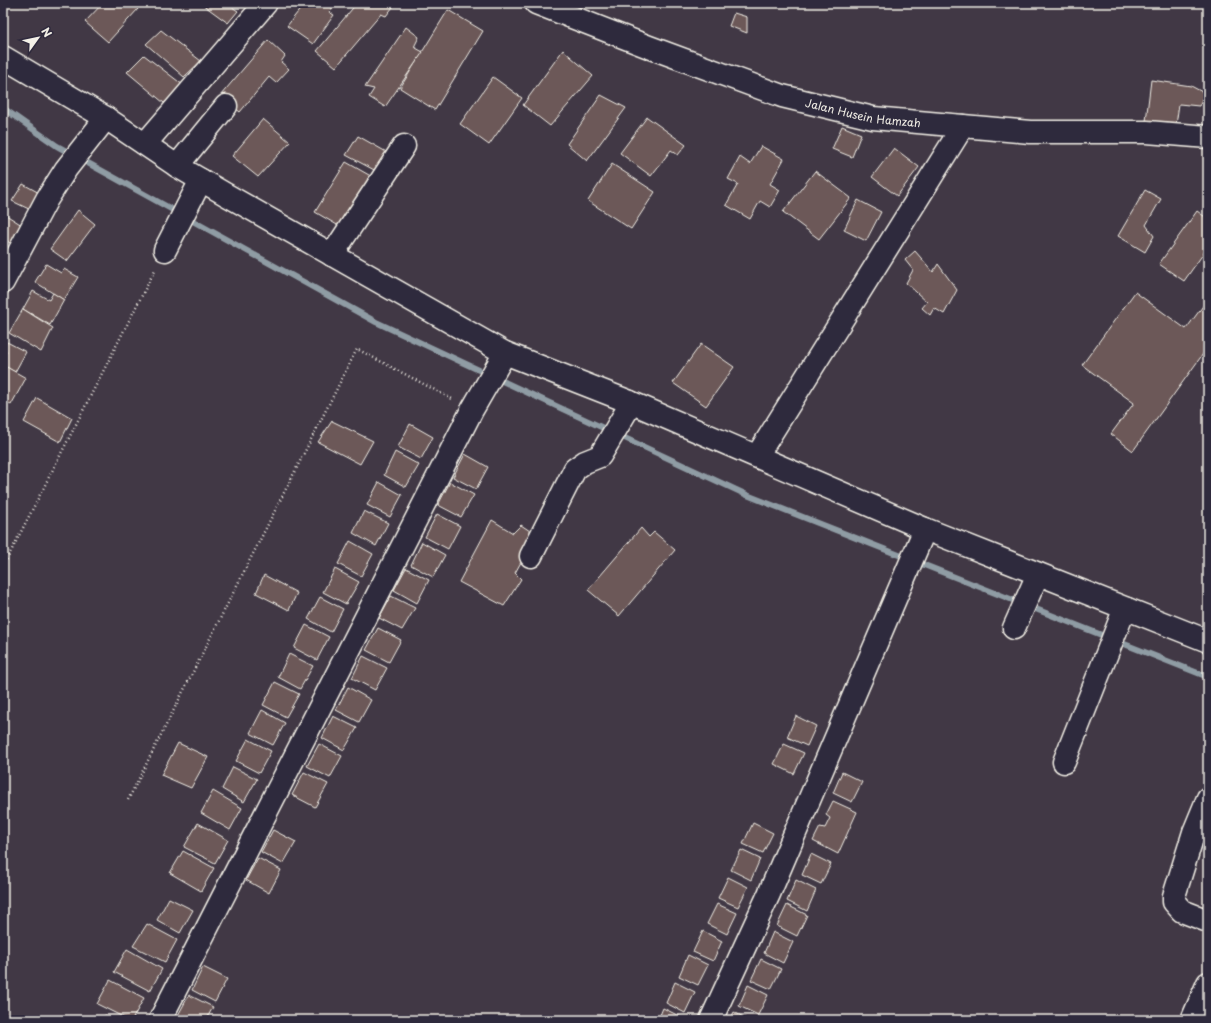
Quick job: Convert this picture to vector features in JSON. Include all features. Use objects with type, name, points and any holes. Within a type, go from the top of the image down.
[{"type":"street","points":[[145,144],[266,3]]},
{"type":"street","name":"Jalan Husein Hamzah","points":[[536,3],[782,96],[873,118],[1030,132],[1147,132],[1208,137]]},
{"type":"street","points":[[3,57],[103,122],[145,144],[201,181],[504,354],[628,407],[757,456],[925,530],[1034,582],[1124,614],[1208,641]]},
{"type":"street","points":[[178,166],[226,106]]},
{"type":"street","points":[[3,282],[47,199],[66,169],[103,122]]},
{"type":"street","points":[[757,456],[963,126]]},
{"type":"street","points":[[332,255],[404,146]]},
{"type":"street","points":[[165,250],[201,181]]},
{"type":"street","points":[[160,1020],[476,402],[504,354]]},
{"type":"street","points":[[531,556],[575,469],[585,462],[600,456],[628,407]]},
{"type":"street","points":[[711,1020],[769,894],[925,530]]},
{"type":"street","points":[[1014,628],[1034,582]]},
{"type":"street","points":[[1064,762],[1124,614]]},
{"type":"street","points":[[1208,798],[1194,832],[1174,896],[1174,902],[1182,911],[1208,921]]},
{"type":"street","points":[[1192,1020],[1208,983]]},
{"type":"path","points":[[3,567],[165,250]]},
{"type":"path","points":[[128,800],[357,349],[476,402]]},
{"type":"building","points":[[103,3],[131,3],[138,9],[108,42],[85,22]]},
{"type":"building","points":[[226,3],[238,11],[228,23],[202,4]]},
{"type":"building","points":[[305,3],[336,3],[329,12],[334,15],[313,44],[287,26]]},
{"type":"building","points":[[357,3],[396,3],[386,16],[381,14],[336,67],[317,51]]},
{"type":"building","points":[[448,10],[483,31],[435,110],[400,88]]},
{"type":"building","points":[[734,13],[747,17],[747,33],[729,26]]},
{"type":"building","points":[[406,27],[419,37],[414,47],[423,52],[385,107],[369,97],[374,89],[365,87]]},
{"type":"building","points":[[161,30],[201,61],[184,77],[146,44]]},
{"type":"building","points":[[268,40],[285,56],[281,62],[289,69],[276,83],[269,77],[240,112],[220,96]]},
{"type":"building","points":[[563,50],[593,76],[550,126],[523,105]]},
{"type":"building","points":[[144,55],[183,85],[164,103],[127,72]]},
{"type":"building","points":[[493,77],[522,98],[489,145],[460,124]]},
{"type":"building","points":[[1151,80],[1191,86],[1206,94],[1199,106],[1179,104],[1176,125],[1146,121]]},
{"type":"building","points":[[601,95],[626,108],[587,161],[567,144]]},
{"type":"building","points":[[647,117],[686,145],[678,155],[671,150],[651,176],[620,153]]},
{"type":"building","points":[[263,119],[290,142],[258,177],[232,156]]},
{"type":"building","points":[[842,126],[861,134],[852,157],[832,149]]},
{"type":"building","points":[[358,136],[390,154],[378,172],[346,155]]},
{"type":"building","points":[[761,146],[784,159],[770,184],[780,190],[770,207],[760,201],[750,219],[726,205],[738,184],[728,179],[740,157],[750,164]]},
{"type":"building","points":[[894,148],[919,167],[897,196],[872,177]]},
{"type":"building","points":[[346,162],[376,179],[344,229],[315,212]]},
{"type":"building","points":[[612,164],[655,192],[631,229],[588,201]]},
{"type":"building","points":[[815,171],[851,198],[819,239],[783,212]]},
{"type":"building","points":[[23,184],[43,195],[33,211],[12,201]]},
{"type":"building","points":[[1145,190],[1161,199],[1146,225],[1154,236],[1145,252],[1118,236]]},
{"type":"building","points":[[858,200],[881,212],[866,241],[844,230]]},
{"type":"building","points":[[78,210],[95,224],[67,261],[50,249]]},
{"type":"building","points":[[1197,211],[1208,219],[1208,247],[1184,281],[1159,264]]},
{"type":"building","points":[[6,215],[25,227],[16,246],[3,239],[3,220]]},
{"type":"building","points":[[3,248],[9,251],[3,262]]},
{"type":"building","points":[[915,251],[933,272],[938,264],[957,290],[944,314],[934,308],[930,315],[922,308],[927,302],[906,283],[913,270],[905,260]]},
{"type":"building","points":[[46,264],[61,273],[64,269],[78,277],[64,300],[35,282]]},
{"type":"building","points":[[33,291],[49,300],[53,293],[64,300],[50,325],[23,309]]},
{"type":"building","points":[[1135,292],[1186,329],[1208,299],[1208,347],[1133,451],[1111,434],[1134,403],[1082,365]]},
{"type":"building","points":[[23,309],[53,328],[41,352],[9,333]]},
{"type":"building","points":[[7,342],[26,352],[15,372],[3,365],[3,358],[7,351],[4,349]]},
{"type":"building","points":[[701,344],[734,367],[706,406],[673,383]]},
{"type":"building","points":[[3,365],[26,378],[11,405],[3,400]]},
{"type":"building","points":[[37,398],[72,418],[60,442],[24,422]]},
{"type":"building","points":[[332,421],[373,441],[360,464],[318,442]]},
{"type":"building","points":[[410,424],[433,437],[421,459],[398,447]]},
{"type":"building","points":[[395,452],[419,465],[406,487],[384,475]]},
{"type":"building","points":[[465,454],[488,467],[476,489],[453,477]]},
{"type":"building","points":[[379,482],[402,495],[390,517],[367,505]]},
{"type":"building","points":[[450,482],[474,495],[461,517],[438,505]]},
{"type":"building","points":[[364,511],[388,523],[376,546],[353,533]]},
{"type":"building","points":[[437,514],[460,526],[448,549],[425,537]]},
{"type":"building","points":[[492,520],[513,533],[521,525],[536,535],[515,573],[521,579],[504,606],[459,582]]},
{"type":"building","points":[[641,528],[649,537],[654,532],[675,550],[619,616],[588,590]]},
{"type":"building","points":[[350,541],[373,554],[361,576],[338,564]]},
{"type":"building","points":[[422,542],[445,555],[433,577],[411,565]]},
{"type":"building","points":[[406,568],[429,580],[417,603],[394,590]]},
{"type":"building","points":[[335,569],[359,582],[346,604],[323,592]]},
{"type":"building","points":[[264,575],[297,593],[289,610],[256,593]]},
{"type":"building","points":[[391,596],[415,608],[402,630],[379,618]]},
{"type":"building","points":[[320,597],[343,609],[331,632],[308,619]]},
{"type":"building","points":[[306,625],[329,637],[317,660],[294,648]]},
{"type":"building","points":[[378,628],[401,640],[389,662],[366,650]]},
{"type":"building","points":[[289,654],[313,666],[300,689],[278,677]]},
{"type":"building","points":[[363,656],[387,668],[375,690],[352,678]]},
{"type":"building","points":[[275,682],[299,694],[286,717],[263,705]]},
{"type":"building","points":[[348,687],[371,700],[359,722],[336,710]]},
{"type":"building","points":[[262,710],[285,723],[273,745],[250,733]]},
{"type":"building","points":[[333,716],[357,728],[344,750],[322,738]]},
{"type":"building","points":[[796,716],[816,726],[807,746],[787,737]]},
{"type":"building","points":[[248,739],[271,751],[259,773],[236,761]]},
{"type":"building","points":[[178,743],[208,757],[191,788],[161,775]]},
{"type":"building","points":[[319,744],[342,756],[330,778],[307,766]]},
{"type":"building","points":[[784,744],[804,753],[794,774],[774,764]]},
{"type":"building","points":[[233,767],[257,779],[244,802],[222,789]]},
{"type":"building","points":[[304,772],[328,784],[315,807],[292,795]]},
{"type":"building","points":[[842,772],[862,782],[852,802],[833,793]]},
{"type":"building","points":[[213,791],[242,808],[230,830],[201,813]]},
{"type":"building","points":[[833,801],[857,812],[838,854],[813,841],[820,827],[825,828],[830,818],[826,815]]},
{"type":"building","points":[[198,823],[228,840],[215,863],[184,847]]},
{"type":"building","points":[[753,823],[773,833],[763,853],[743,844]]},
{"type":"building","points":[[273,830],[296,842],[283,864],[261,852]]},
{"type":"building","points":[[741,850],[760,859],[751,880],[731,870]]},
{"type":"building","points":[[183,851],[214,868],[201,891],[170,873]]},
{"type":"building","points":[[811,854],[831,864],[821,884],[802,875]]},
{"type":"building","points":[[258,858],[281,870],[269,893],[246,880]]},
{"type":"building","points":[[728,877],[748,887],[738,907],[718,898]]},
{"type":"building","points":[[796,880],[816,890],[807,911],[787,901]]},
{"type":"building","points":[[169,898],[193,910],[180,933],[157,920]]},
{"type":"building","points":[[717,904],[737,913],[727,934],[707,924]]},
{"type":"building","points":[[787,905],[807,915],[797,936],[777,926]]},
{"type":"building","points":[[147,924],[177,940],[165,962],[133,946]]},
{"type":"building","points":[[703,931],[722,941],[713,961],[693,952]]},
{"type":"building","points":[[773,932],[793,942],[783,963],[764,953]]},
{"type":"building","points":[[127,949],[162,969],[150,991],[114,972]]},
{"type":"building","points":[[688,955],[708,965],[698,985],[679,976]]},
{"type":"building","points":[[761,959],[781,969],[771,989],[751,980]]},
{"type":"building","points":[[203,967],[227,979],[215,1002],[192,990]]},
{"type":"building","points":[[110,980],[144,998],[132,1020],[129,1020],[97,1004]]},
{"type":"building","points":[[675,982],[695,992],[685,1013],[666,1003]]},
{"type":"building","points":[[748,985],[768,995],[758,1015],[739,1006]]},
{"type":"building","points":[[189,995],[213,1007],[206,1020],[182,1020],[177,1017]]},
{"type":"building","points":[[663,1008],[683,1018],[682,1020],[658,1020]]},
{"type":"building","points":[[734,1012],[749,1020],[730,1020]]},
{"type":"building","points":[[105,1015],[115,1020],[102,1020]]},
{"type":"waterway","points":[[3,108],[57,146],[376,322],[747,495],[1208,677]]}]
